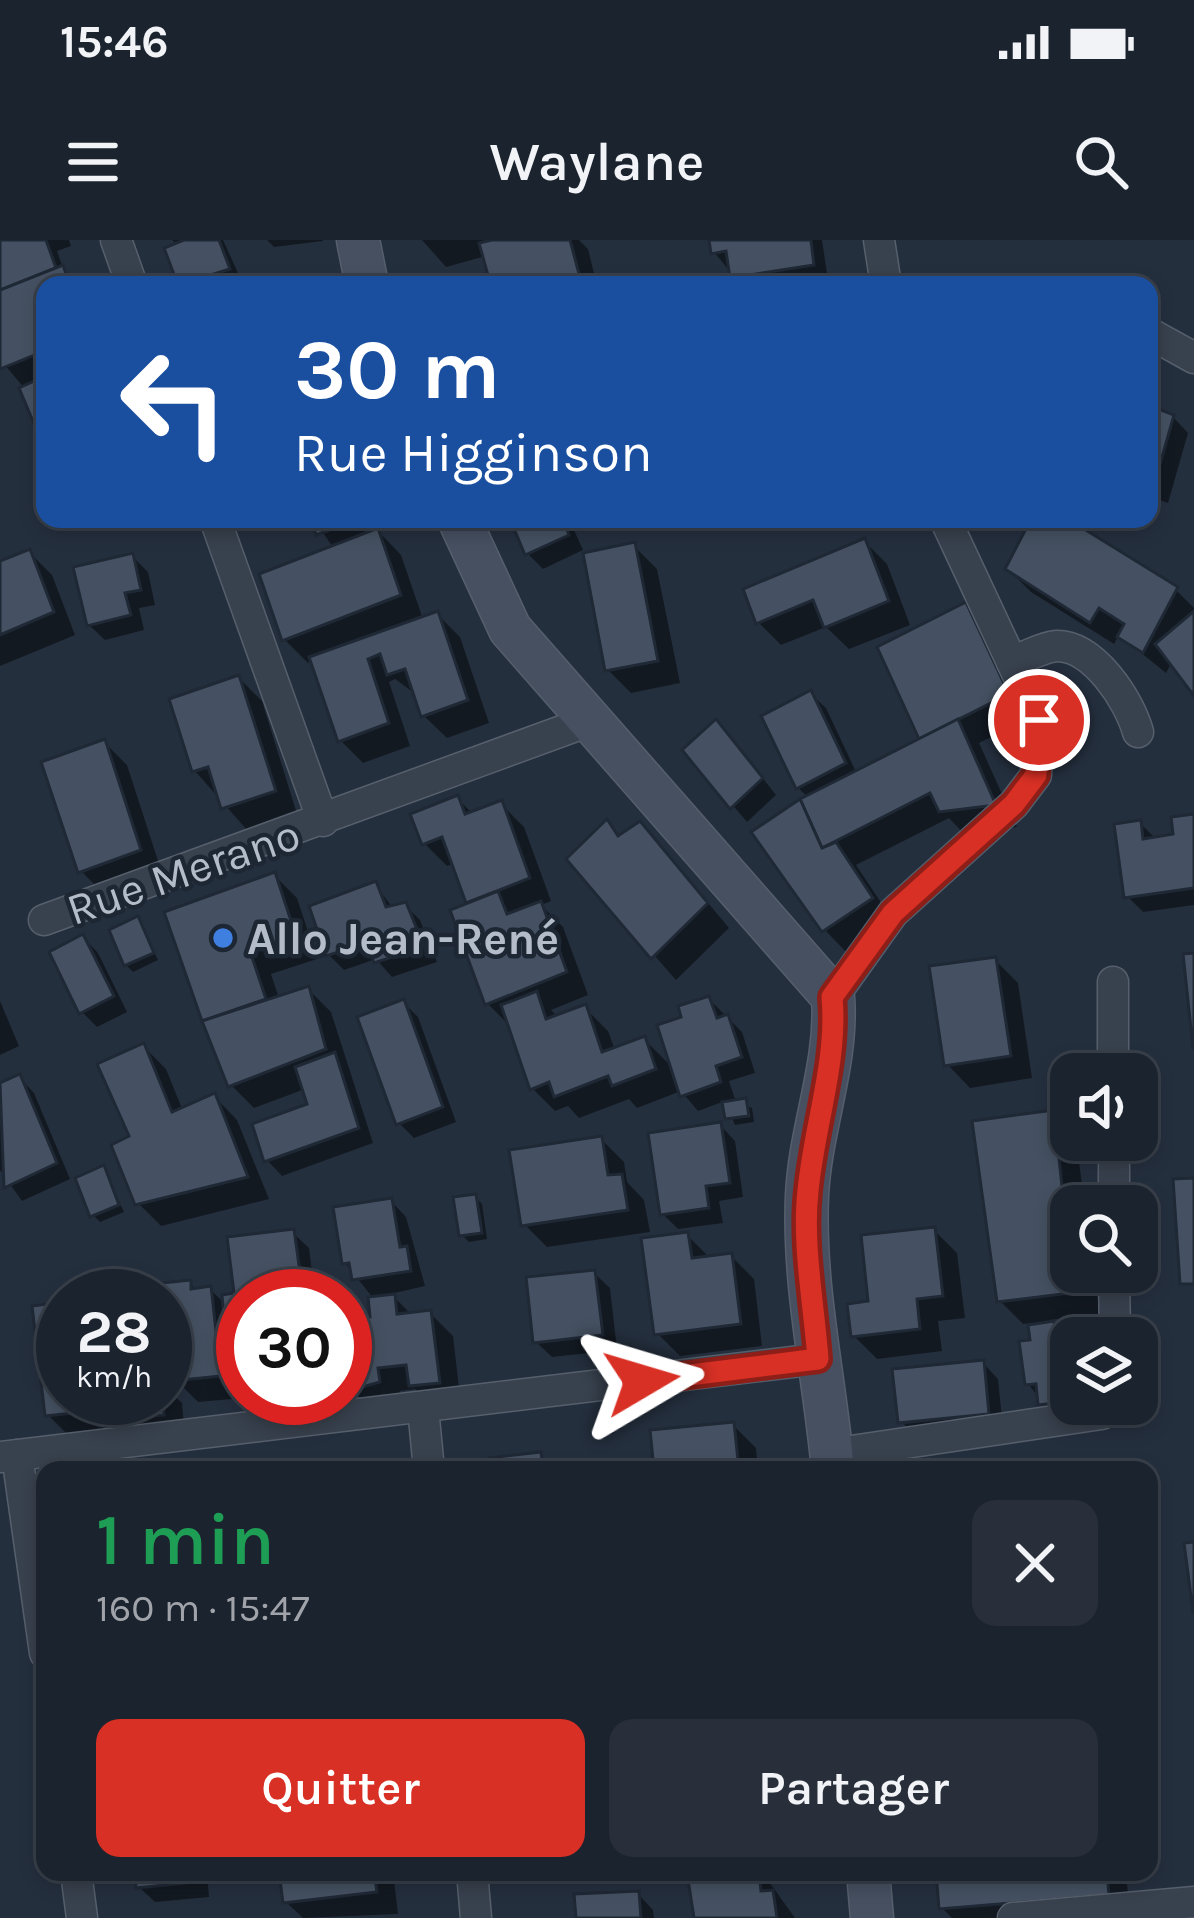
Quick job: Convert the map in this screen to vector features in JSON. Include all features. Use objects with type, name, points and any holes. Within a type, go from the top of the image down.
[{"type":"street","points":[[116,240],[129,276]]},
{"type":"street","points":[[358,240],[365,276]]},
{"type":"street","points":[[879,240],[885,276]]},
{"type":"street","points":[[1158,338],[1194,358]]},
{"type":"street","name":"Rue Merano","points":[[218,528],[322,821]]},
{"type":"street","points":[[463,528],[510,628],[832,997],[836,1036],[816,1116],[807,1198],[818,1359],[832,1461]]},
{"type":"street","points":[[832,997],[893,913],[1014,804],[1036,775],[1039,720],[949,528]]},
{"type":"street","points":[[1012,662],[1054,646],[1077,650],[1107,677],[1138,732]]},
{"type":"street","name":"Rue Merano","points":[[44,920],[592,720]]},
{"type":"street","points":[[1113,982],[1113,1053]]},
{"type":"street","points":[[36,1604],[9,1456],[818,1359]]},
{"type":"street","points":[[423,1408],[428,1461]]},
{"type":"street","points":[[838,1461],[1050,1423]]},
{"type":"street","points":[[77,1881],[82,1918]]},
{"type":"street","points":[[473,1881],[476,1918]]},
{"type":"street","points":[[869,1881],[872,1918]]},
{"type":"street","points":[[1013,1918],[1194,1902]]},
{"type":"building","points":[[0,240],[46,240],[56,268],[0,290]]},
{"type":"building","points":[[184,240],[219,240],[230,269],[207,276],[175,276],[164,248]]},
{"type":"building","points":[[570,240],[580,276],[488,276],[479,243]]},
{"type":"building","points":[[709,240],[811,240],[814,265],[730,276],[726,251],[711,254]]},
{"type":"building","points":[[63,265],[67,276],[36,276],[36,355],[0,369],[0,290]]},
{"type":"building","points":[[36,380],[36,426],[35,426],[19,388]]},
{"type":"building","points":[[1158,409],[1174,415],[1158,471]]},
{"type":"building","points":[[378,528],[401,595],[282,641],[259,574]]},
{"type":"building","points":[[514,528],[566,528],[569,535],[525,555]]},
{"type":"building","points":[[1026,528],[1083,528],[1178,587],[1143,653],[1117,637],[1124,624],[1099,608],[1090,623],[1005,569]]},
{"type":"building","points":[[865,538],[889,601],[824,628],[813,600],[756,624],[743,589]]},
{"type":"building","points":[[635,542],[658,661],[605,671],[583,553]]},
{"type":"building","points":[[30,549],[54,612],[0,635],[0,561]]},
{"type":"building","points":[[133,553],[141,590],[125,593],[131,615],[87,626],[73,567]]},
{"type":"building","points":[[966,602],[1009,694],[919,739],[877,647]]},
{"type":"building","points":[[438,611],[468,700],[421,717],[405,669],[387,675],[380,654],[368,659],[389,723],[338,742],[309,657]]},
{"type":"building","points":[[1194,611],[1194,696],[1155,644]]},
{"type":"building","points":[[239,675],[276,791],[221,809],[208,767],[192,772],[169,699]]},
{"type":"building","points":[[811,690],[846,763],[796,789],[761,716]]},
{"type":"building","points":[[716,719],[763,778],[730,809],[682,750]]},
{"type":"building","points":[[958,719],[996,805],[939,812],[930,793],[822,848],[800,799]]},
{"type":"building","points":[[105,739],[141,850],[78,873],[41,762]]},
{"type":"building","points":[[458,795],[465,814],[502,800],[530,878],[466,903],[442,837],[422,845],[410,814]]},
{"type":"building","points":[[800,799],[822,848],[836,842],[873,898],[822,932],[751,832]]},
{"type":"building","points":[[1194,814],[1194,888],[1124,898],[1114,824],[1141,820],[1143,839],[1173,834],[1171,817]]},
{"type":"building","points":[[607,819],[618,836],[640,821],[708,903],[651,959],[566,859]]},
{"type":"building","points":[[275,872],[296,936],[250,951],[266,999],[202,1021],[164,912]]},
{"type":"building","points":[[376,881],[386,907],[406,902],[424,947],[374,963],[367,943],[326,956],[309,906]]},
{"type":"building","points":[[498,891],[507,914],[541,901],[567,972],[485,1005],[450,910]]},
{"type":"building","points":[[138,916],[154,953],[124,966],[109,930]]},
{"type":"building","points":[[83,934],[114,996],[79,1014],[49,952]]},
{"type":"building","points":[[1194,953],[1194,1048],[1193,1048],[1183,954]]},
{"type":"building","points":[[996,957],[1011,1056],[944,1066],[929,966]]},
{"type":"building","points":[[309,986],[326,1049],[228,1087],[202,1021]]},
{"type":"building","points":[[537,991],[546,1019],[586,1004],[602,1052],[645,1036],[656,1069],[612,1086],[608,1076],[554,1097],[549,1082],[530,1090],[501,1005]]},
{"type":"building","points":[[709,996],[717,1018],[728,1014],[742,1057],[716,1066],[721,1082],[680,1097],[657,1025],[681,1017],[678,1006]]},
{"type":"building","points":[[404,999],[443,1107],[396,1125],[357,1017]]},
{"type":"building","points":[[144,1043],[172,1112],[215,1093],[248,1177],[135,1205],[111,1145],[129,1136],[97,1064]]},
{"type":"building","points":[[335,1052],[359,1128],[264,1162],[252,1124],[307,1104],[295,1067]]},
{"type":"building","points":[[20,1074],[57,1163],[4,1188],[0,1083]]},
{"type":"building","points":[[746,1098],[749,1116],[725,1119],[722,1102]]},
{"type":"building","points":[[1050,1111],[1050,1161],[1059,1161],[1062,1185],[1050,1185],[1050,1293],[1071,1293],[997,1302],[972,1121]]},
{"type":"building","points":[[721,1122],[730,1183],[706,1186],[709,1208],[660,1215],[648,1133]]},
{"type":"building","points":[[602,1136],[608,1175],[622,1174],[628,1210],[521,1226],[509,1150]]},
{"type":"building","points":[[104,1165],[119,1205],[90,1217],[75,1178]]},
{"type":"building","points":[[1194,1178],[1194,1284],[1180,1284],[1173,1179]]},
{"type":"building","points":[[476,1194],[482,1233],[459,1236],[453,1197]]},
{"type":"building","points":[[392,1198],[400,1247],[407,1246],[411,1271],[372,1277],[372,1269],[350,1269],[349,1263],[342,1264],[333,1207]]},
{"type":"building","points":[[935,1227],[943,1296],[917,1299],[920,1329],[851,1337],[847,1304],[868,1301],[861,1235]]},
{"type":"building","points":[[294,1229],[300,1269],[231,1269],[227,1237]]},
{"type":"building","points":[[688,1232],[692,1258],[732,1253],[741,1324],[654,1335],[641,1238]]},
{"type":"building","points":[[595,1270],[603,1335],[533,1343],[526,1277]]},
{"type":"building","points":[[211,1286],[216,1377],[192,1379],[192,1289]]},
{"type":"building","points":[[395,1294],[397,1314],[431,1310],[440,1383],[409,1386],[406,1365],[378,1368],[380,1382],[372,1384],[372,1297]]},
{"type":"building","points":[[1050,1322],[1050,1404],[1038,1405],[1036,1384],[1025,1385],[1019,1341],[1030,1340],[1028,1325]]},
{"type":"building","points":[[984,1360],[989,1414],[898,1423],[892,1369]]},
{"type":"building","points":[[734,1422],[738,1461],[653,1461],[650,1430]]},
{"type":"building","points":[[541,1452],[542,1461],[490,1461]]},
{"type":"building","points":[[1194,1542],[1194,1612],[1193,1612],[1184,1543]]},
{"type":"building","points":[[136,1881],[196,1881],[196,1882],[136,1888]]},
{"type":"building","points":[[280,1881],[375,1881],[377,1892],[283,1903]]},
{"type":"building","points":[[688,1881],[760,1881],[761,1891],[773,1890],[777,1918],[694,1918]]},
{"type":"building","points":[[937,1881],[1108,1881],[1109,1895],[939,1909]]},
{"type":"building","points":[[639,1891],[641,1918],[576,1918],[574,1894]]},
{"type":"place","name":"Allo Jean-René","points":[[223,938]]},
{"type":"route","points":[[642,1381],[818,1359],[807,1198],[816,1116],[836,1036],[832,997],[893,913],[1014,804],[1036,775],[1039,720]]}]
